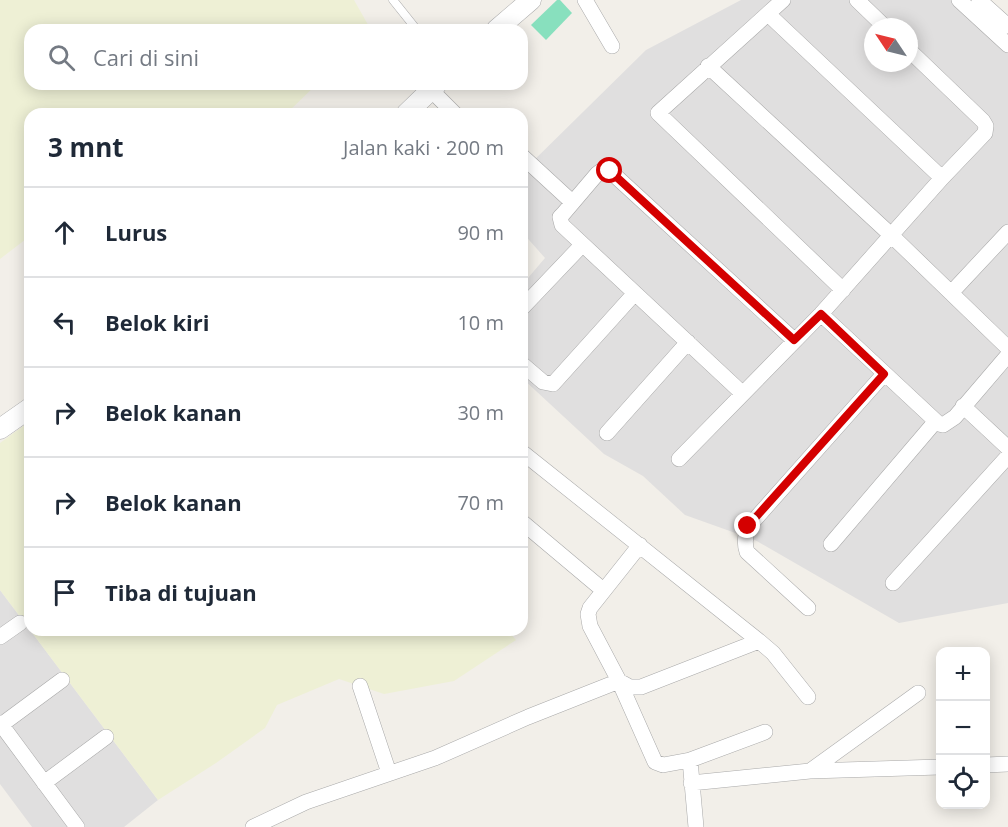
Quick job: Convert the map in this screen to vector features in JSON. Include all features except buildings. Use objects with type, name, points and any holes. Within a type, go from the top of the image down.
[{"type":"street","points":[[503,24],[531,0]]},
{"type":"street","points":[[585,0],[612,46]]},
{"type":"street","points":[[783,0],[658,113],[843,290]]},
{"type":"street","points":[[857,0],[876,18]]},
{"type":"street","points":[[959,0],[1008,45]]},
{"type":"street","points":[[979,0],[1008,26]]},
{"type":"street","points":[[768,14],[942,178]]},
{"type":"street","points":[[679,459],[821,314],[891,234],[982,137],[986,126],[983,122],[918,59]]},
{"type":"street","points":[[708,66],[891,234],[1008,348]]},
{"type":"street","points":[[412,108],[431,90]]},
{"type":"street","points":[[436,90],[450,108]]},
{"type":"street","points":[[528,161],[572,201]]},
{"type":"street","points":[[742,393],[582,245],[560,221],[562,214],[572,201],[601,171],[610,171],[794,340]]},
{"type":"street","points":[[951,293],[1008,232]]},
{"type":"street","points":[[528,302],[582,245]]},
{"type":"street","points":[[528,369],[543,382],[553,384],[635,293]]},
{"type":"street","points":[[821,314],[935,422],[943,425],[1008,355]]},
{"type":"street","points":[[607,433],[688,342]]},
{"type":"street","points":[[808,608],[747,552],[746,532],[748,526],[884,374]]},
{"type":"street","points":[[963,406],[1008,448]]},
{"type":"street","points":[[0,429],[24,412]]},
{"type":"street","points":[[831,543],[935,422]]},
{"type":"street","points":[[893,583],[1008,456]]},
{"type":"street","points":[[528,457],[759,640],[773,653],[808,697]]},
{"type":"street","points":[[528,527],[603,590]]},
{"type":"street","points":[[640,545],[590,608],[588,620],[619,681],[655,762],[663,765],[690,760],[765,732]]},
{"type":"street","points":[[0,638],[20,623]]},
{"type":"street","points":[[619,681],[630,687],[641,687],[759,640]]},
{"type":"street","points":[[62,680],[1,724],[77,827]]},
{"type":"street","points":[[253,827],[306,802],[435,758],[528,717],[619,681]]},
{"type":"street","points":[[360,686],[389,773]]},
{"type":"street","points":[[810,771],[918,693]]},
{"type":"street","points":[[44,783],[106,737]]},
{"type":"street","points":[[690,760],[696,827]]},
{"type":"street","points":[[990,765],[1008,764]]},
{"type":"street","points":[[691,783],[810,771],[936,767]]},
{"type":"lane","points":[[393,0],[412,24]]},
{"type":"shaded area","points":[[741,0],[977,0],[1008,29],[1008,603],[899,623],[755,540],[685,515],[643,476],[604,454],[528,384],[528,278],[545,258],[528,239],[528,166],[646,50]]},
{"type":"shaded area","points":[[0,590],[24,622],[24,636],[35,636],[158,800],[124,827],[32,827],[0,784]]},
{"type":"green space","points":[[0,0],[354,0],[368,24],[24,24],[24,90],[311,90],[292,108],[24,108],[24,241],[0,259]]},
{"type":"green space","points":[[557,0],[560,0],[572,13],[546,40],[531,25]]},
{"type":"green space","points":[[24,425],[24,622],[0,590],[0,443]]},
{"type":"green space","points":[[35,636],[512,636],[516,640],[454,681],[384,694],[339,679],[277,705],[265,728],[158,800]]},
{"type":"route","points":[[610,171],[794,340],[821,314],[884,374],[748,526]]}]
